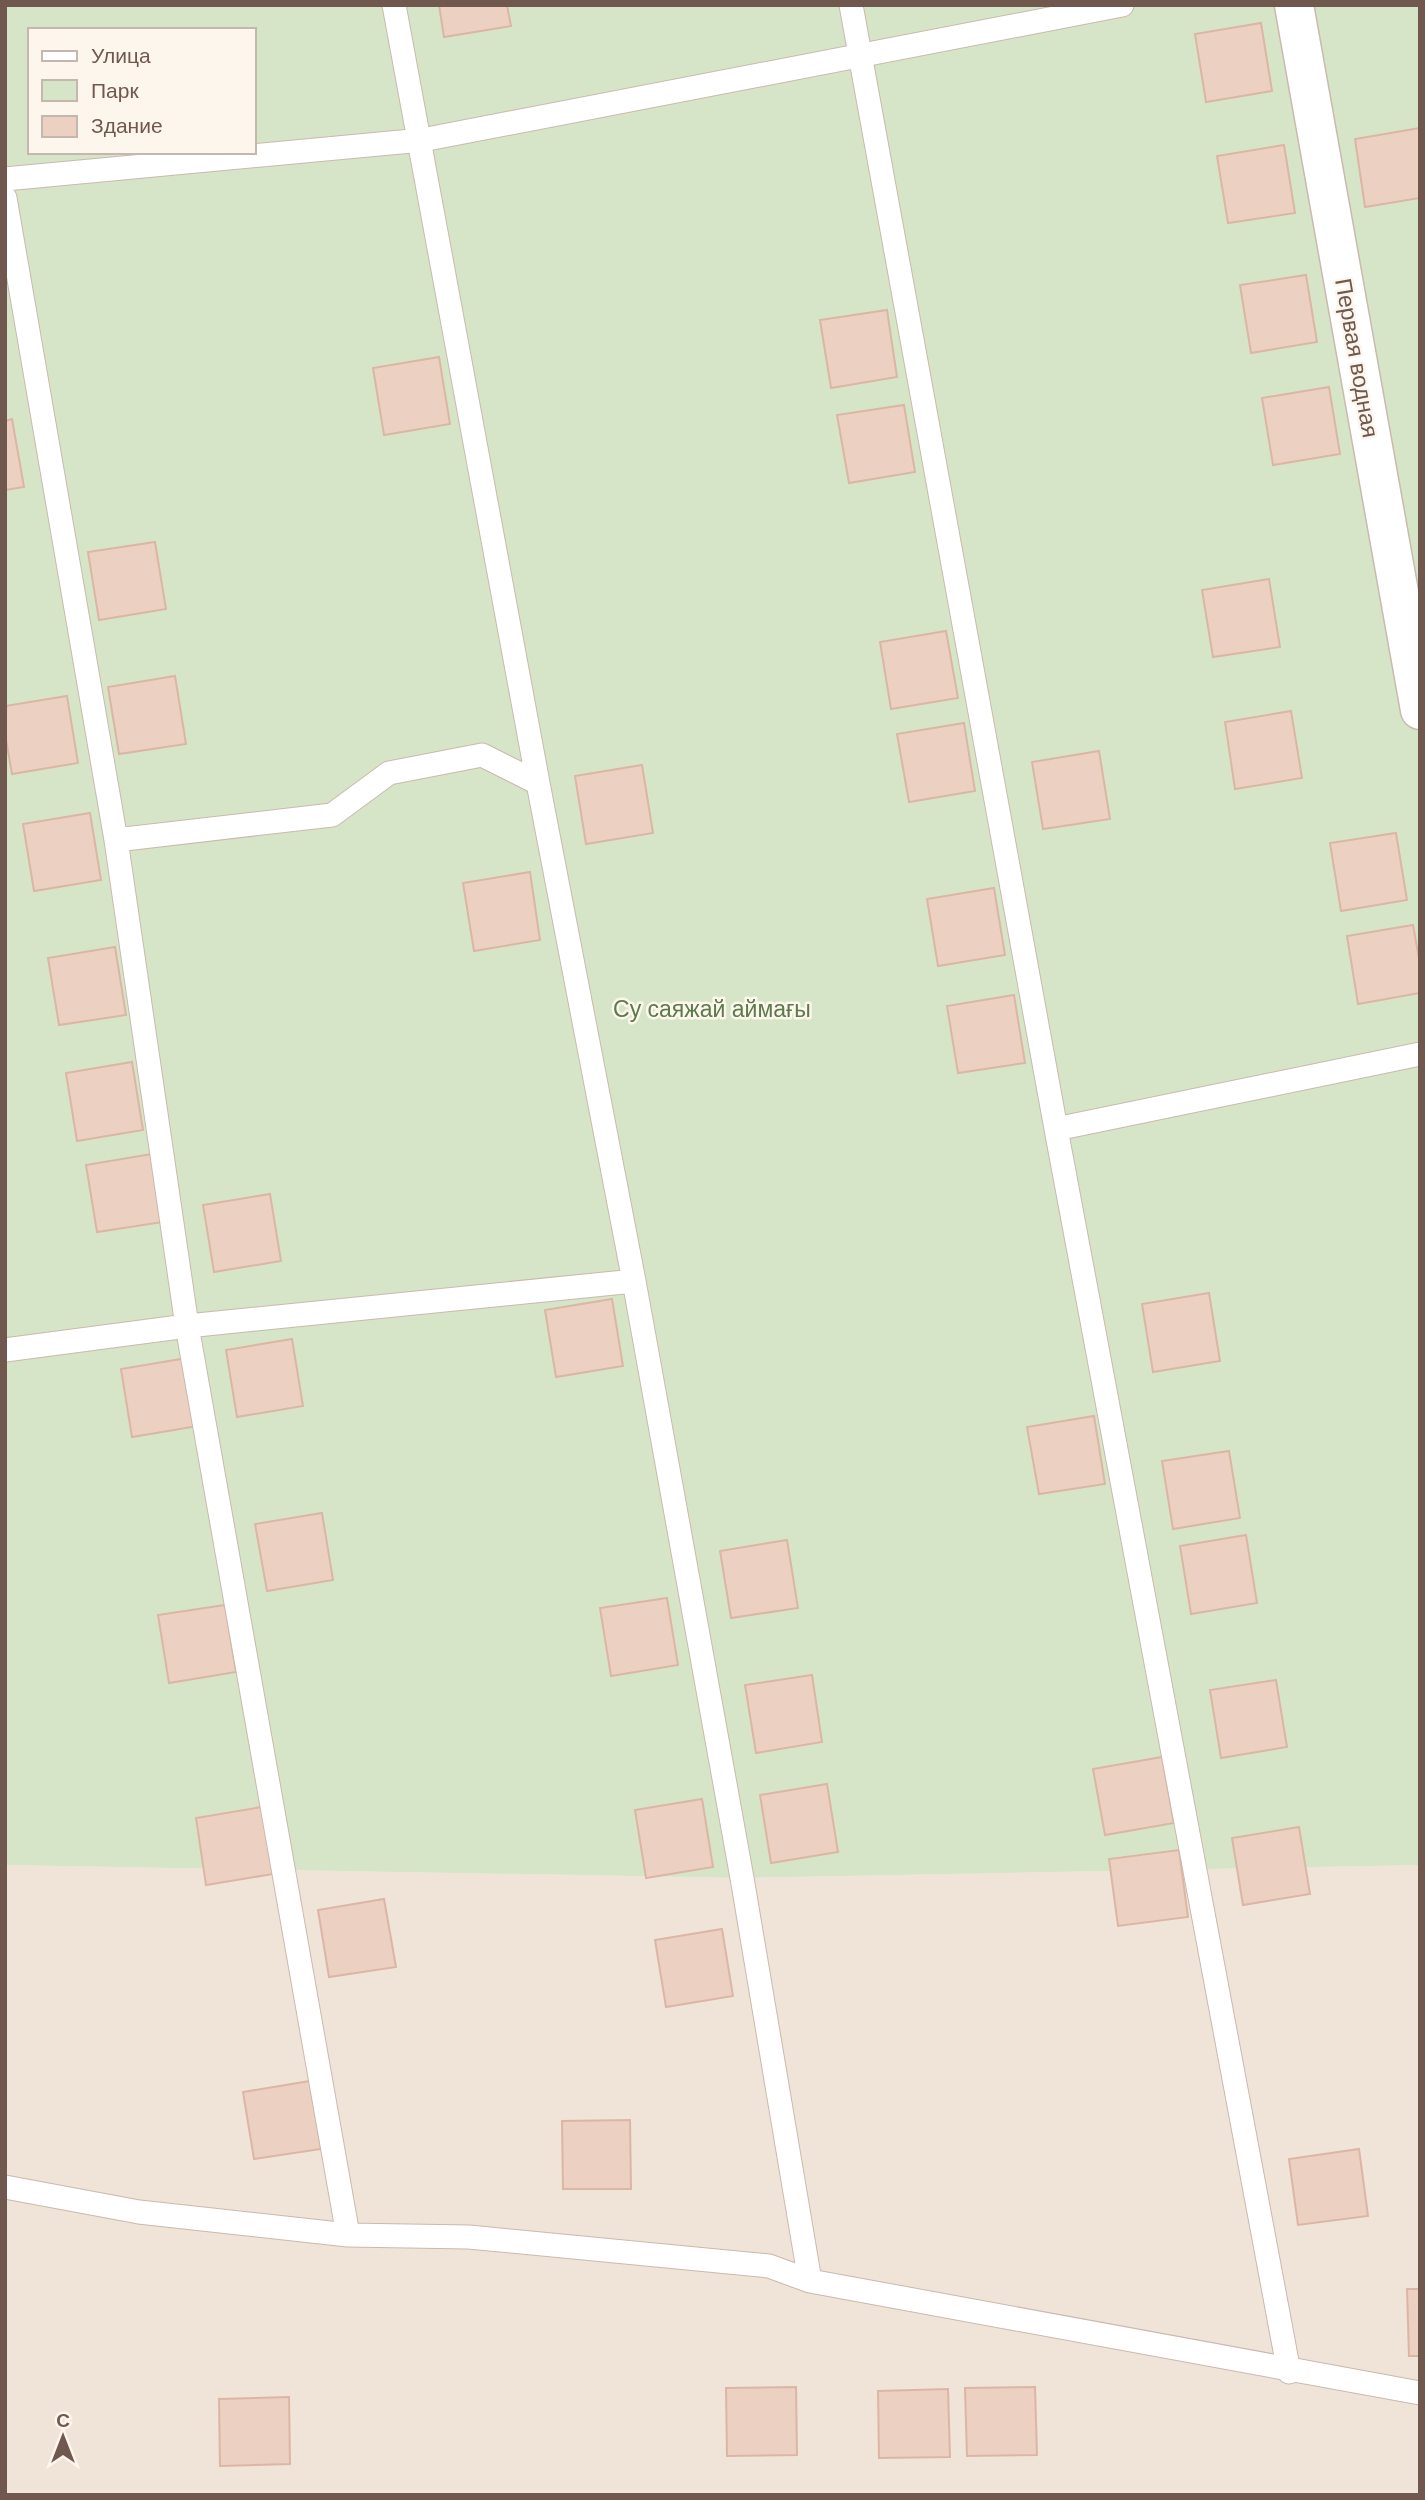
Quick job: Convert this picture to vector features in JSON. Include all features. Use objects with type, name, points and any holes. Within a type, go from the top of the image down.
[{"type":"street","name":"Первая водная","points":[[1294,5],[1420,710]]},
{"type":"lane","points":[[394,5],[422,140],[538,783],[634,1281],[742,1878],[810,2281]]},
{"type":"lane","points":[[852,5],[1056,1129],[1289,2372]]},
{"type":"lane","points":[[5,179],[422,140],[1122,5]]},
{"type":"lane","points":[[5,198],[116,840],[187,1325],[348,2235]]},
{"type":"lane","points":[[116,840],[332,815],[389,773],[482,755],[538,783]]},
{"type":"lane","points":[[1056,1129],[1420,1054]]},
{"type":"lane","points":[[5,1349],[187,1325],[634,1281]]},
{"type":"lane","points":[[5,2187],[139,2212],[348,2235],[469,2237],[769,2266],[810,2281],[1289,2372],[1420,2393]]},
{"type":"shaded area","points":[[5,1865],[742,1878],[1420,1865],[1420,2495],[5,2495]]},
{"type":"green space","name":"Су саяжай аймағы","points":[[5,5],[1420,5],[1420,1865],[742,1878],[5,1865]]},
{"type":"building","points":[[439,5],[507,5],[511,26],[444,37]]},
{"type":"building","points":[[1261,23],[1272,91],[1206,102],[1195,34]]},
{"type":"building","points":[[1420,128],[1420,198],[1365,207],[1355,139]]},
{"type":"building","points":[[1284,145],[1295,213],[1228,223],[1217,156]]},
{"type":"building","points":[[1306,275],[1317,342],[1251,353],[1240,285]]},
{"type":"building","points":[[887,310],[897,377],[831,388],[820,320]]},
{"type":"building","points":[[439,357],[450,424],[384,435],[373,368]]},
{"type":"building","points":[[1329,387],[1340,454],[1273,465],[1262,398]]},
{"type":"building","points":[[904,405],[915,472],[849,483],[837,415]]},
{"type":"building","points":[[12,419],[24,487],[5,490],[5,421]]},
{"type":"building","points":[[155,542],[166,609],[99,620],[88,552]]},
{"type":"building","points":[[1269,579],[1280,647],[1213,657],[1202,590]]},
{"type":"building","points":[[946,631],[958,698],[891,709],[880,642]]},
{"type":"building","points":[[175,676],[186,744],[119,754],[108,687]]},
{"type":"building","points":[[67,696],[78,763],[12,774],[5,734],[5,706]]},
{"type":"building","points":[[1291,711],[1302,778],[1235,789],[1225,722]]},
{"type":"building","points":[[964,723],[975,791],[909,802],[897,734]]},
{"type":"building","points":[[1099,751],[1110,819],[1043,829],[1032,762]]},
{"type":"building","points":[[642,765],[653,833],[586,844],[575,776]]},
{"type":"building","points":[[90,813],[101,880],[34,891],[23,824]]},
{"type":"building","points":[[1396,833],[1407,900],[1341,911],[1330,843]]},
{"type":"building","points":[[530,872],[540,940],[474,951],[463,883]]},
{"type":"building","points":[[994,888],[1005,955],[938,966],[927,899]]},
{"type":"building","points":[[1413,925],[1420,964],[1420,993],[1358,1004],[1347,936]]},
{"type":"building","points":[[115,947],[126,1015],[59,1025],[48,958]]},
{"type":"building","points":[[1014,995],[1025,1063],[958,1073],[947,1006]]},
{"type":"building","points":[[132,1062],[143,1130],[77,1141],[66,1073]]},
{"type":"building","points":[[152,1154],[163,1222],[97,1232],[86,1165]]},
{"type":"building","points":[[270,1194],[281,1261],[214,1272],[203,1205]]},
{"type":"building","points":[[1209,1293],[1220,1361],[1153,1372],[1142,1304]]},
{"type":"building","points":[[612,1299],[623,1366],[556,1377],[545,1310]]},
{"type":"building","points":[[292,1339],[303,1406],[237,1417],[226,1350]]},
{"type":"building","points":[[187,1358],[198,1426],[132,1437],[121,1369]]},
{"type":"building","points":[[1094,1416],[1105,1484],[1039,1494],[1027,1427]]},
{"type":"building","points":[[1229,1451],[1240,1518],[1173,1529],[1162,1461]]},
{"type":"building","points":[[322,1513],[333,1580],[267,1591],[255,1524]]},
{"type":"building","points":[[1246,1535],[1257,1603],[1191,1614],[1180,1546]]},
{"type":"building","points":[[787,1540],[798,1608],[731,1618],[720,1551]]},
{"type":"building","points":[[667,1598],[678,1665],[611,1676],[600,1608]]},
{"type":"building","points":[[225,1605],[236,1672],[169,1683],[158,1615]]},
{"type":"building","points":[[812,1675],[822,1742],[756,1753],[745,1685]]},
{"type":"building","points":[[1276,1680],[1287,1747],[1221,1758],[1210,1690]]},
{"type":"building","points":[[1162,1757],[1174,1823],[1105,1835],[1093,1769]]},
{"type":"building","points":[[827,1784],[838,1852],[771,1863],[760,1795]]},
{"type":"building","points":[[702,1799],[713,1867],[646,1878],[635,1810]]},
{"type":"building","points":[[262,1807],[273,1874],[206,1885],[196,1818]]},
{"type":"building","points":[[1299,1827],[1310,1894],[1243,1905],[1232,1838]]},
{"type":"building","points":[[1179,1850],[1188,1917],[1118,1926],[1109,1859]]},
{"type":"building","points":[[384,1899],[396,1967],[329,1977],[318,1910]]},
{"type":"building","points":[[722,1929],[733,1996],[666,2007],[655,1940]]},
{"type":"building","points":[[310,2081],[321,2149],[254,2159],[243,2092]]},
{"type":"building","points":[[630,2120],[631,2189],[563,2189],[562,2121]]},
{"type":"building","points":[[1359,2149],[1368,2216],[1298,2225],[1289,2159]]},
{"type":"building","points":[[1407,2289],[1420,2289],[1420,2356],[1409,2356]]},
{"type":"building","points":[[796,2387],[797,2455],[727,2456],[726,2388]]},
{"type":"building","points":[[1035,2387],[1037,2455],[967,2456],[965,2388]]},
{"type":"building","points":[[948,2389],[950,2457],[879,2458],[878,2391]]},
{"type":"building","points":[[289,2397],[290,2464],[220,2466],[219,2399]]}]
